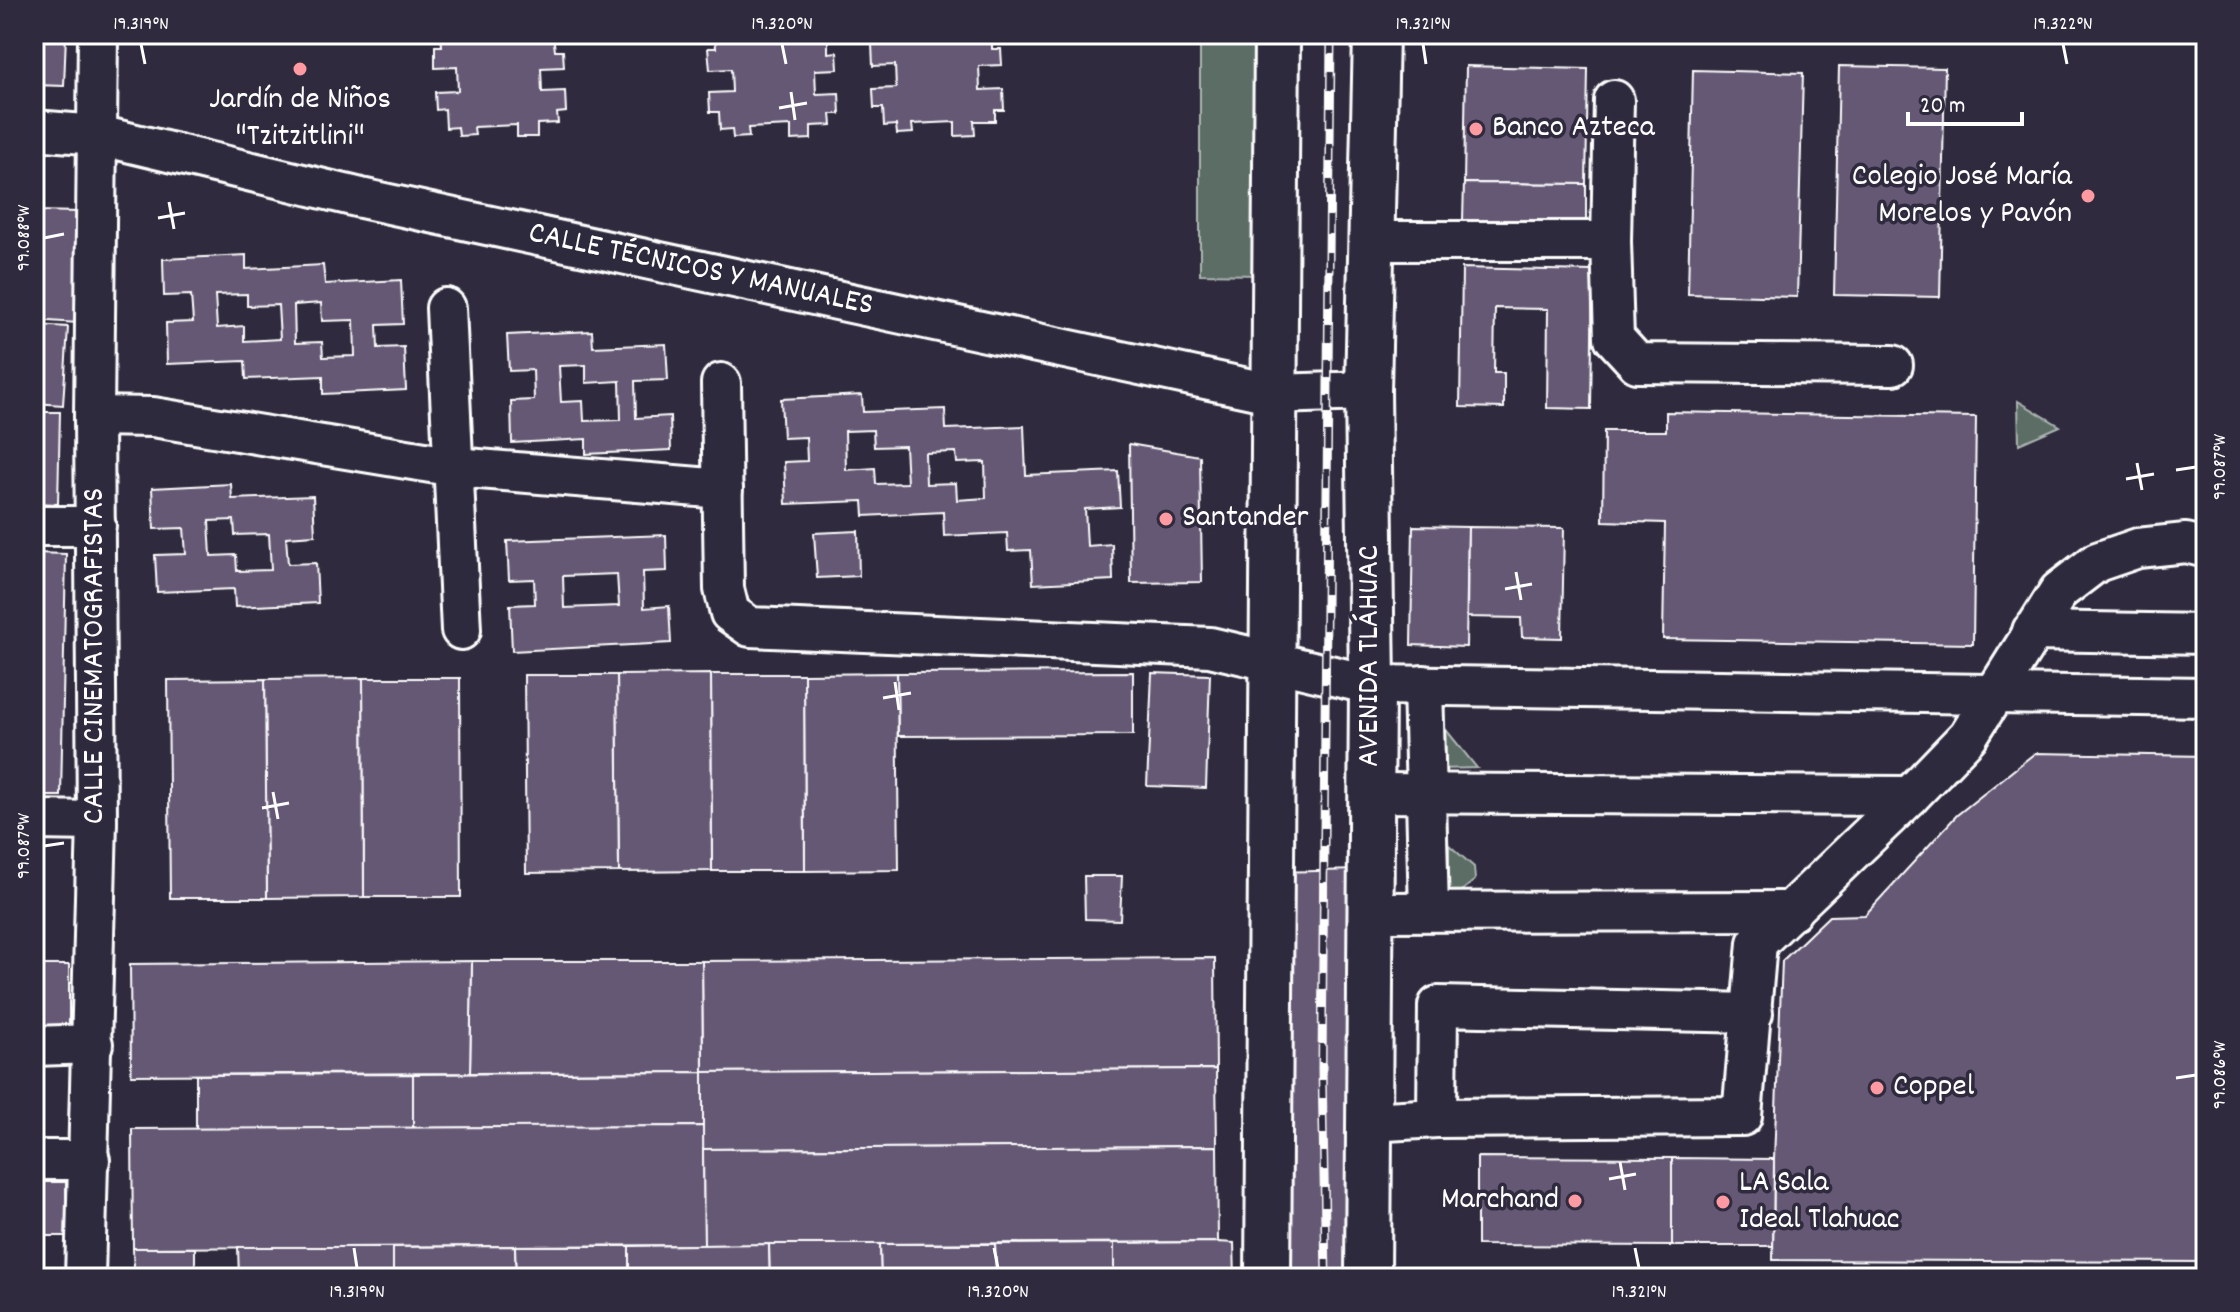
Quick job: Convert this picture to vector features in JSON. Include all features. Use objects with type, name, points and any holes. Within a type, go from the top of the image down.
[{"type":"main road","points":[[1268,1278],[1277,34]]},
{"type":"main road","name":"AVENIDA TLÁHUAC","points":[[1368,1278],[1372,685],[1368,391],[1376,34]]},
{"type":"street","name":"CALLE CINEMATOGRAFISTAS","points":[[85,1278],[97,821],[94,416],[98,34]]},
{"type":"street","points":[[1614,100],[1611,241],[1614,338],[1637,363],[1893,365]]},
{"type":"street","name":"CALLE TÉCNICOS Y MANUALES","points":[[34,130],[98,135],[375,201],[1275,394],[1368,391]]},
{"type":"street","points":[[1372,241],[1611,241]]},
{"type":"street","points":[[446,308],[461,630]]},
{"type":"street","points":[[721,383],[724,589],[730,613],[750,627],[1210,647],[1372,685],[2206,697]]},
{"type":"street","points":[[94,416],[153,417],[455,467],[723,489]]},
{"type":"street","points":[[34,526],[96,526]]},
{"type":"street","points":[[1369,1122],[1437,1118],[1742,1116],[1757,943],[1968,736],[2059,591],[2097,562],[2138,548],[2186,543],[2206,548]]},
{"type":"street","points":[[2032,631],[2206,634]]},
{"type":"street","points":[[1423,685],[1429,911]]},
{"type":"street","points":[[1372,793],[1910,796]]},
{"type":"street","points":[[34,820],[97,821]]},
{"type":"street","points":[[1370,912],[1792,911]]},
{"type":"street","points":[[1437,1118],[1438,1006],[1753,1013]]},
{"type":"street","points":[[34,1046],[93,1044]]},
{"type":"street","points":[[34,1160],[90,1160]]},
{"type":"green space","points":[[1200,34],[1258,34],[1258,275],[1200,274]]},
{"type":"green space","points":[[2018,401],[2060,426],[2019,444]]},
{"type":"green space","points":[[1443,726],[1477,768],[1439,769]]},
{"type":"green space","points":[[1449,845],[1474,867],[1475,880],[1448,902]]},
{"type":"building","points":[[34,34],[66,34],[64,86],[34,85]]},
{"type":"building","points":[[441,34],[553,34],[555,51],[563,51],[564,67],[541,68],[542,92],[565,91],[566,112],[557,113],[558,123],[537,124],[537,137],[517,137],[517,125],[474,127],[475,135],[459,136],[458,127],[446,128],[445,109],[436,110],[435,92],[458,91],[457,67],[435,68],[435,46],[442,46]]},
{"type":"building","points":[[828,34],[828,53],[837,52],[838,69],[815,70],[816,94],[839,93],[840,114],[831,114],[832,125],[811,126],[811,139],[791,140],[791,126],[748,128],[749,137],[733,138],[732,129],[720,130],[719,112],[710,112],[709,93],[732,92],[731,69],[710,70],[708,48],[716,48],[715,35]]},
{"type":"building","points":[[879,34],[992,34],[992,49],[1001,49],[1002,65],[979,66],[980,90],[1003,89],[1004,110],[995,110],[995,121],[974,121],[975,135],[955,136],[955,122],[912,124],[913,133],[897,134],[896,125],[884,126],[883,108],[874,108],[873,89],[896,88],[895,65],[873,66],[872,44],[880,44]]},
{"type":"building","points":[[1469,34],[1948,34],[1948,37],[1469,38]]},
{"type":"building","points":[[1466,66],[1588,69],[1586,184],[1464,183]]},
{"type":"building","points":[[1839,66],[1945,68],[1940,297],[1834,295]]},
{"type":"building","points":[[1693,70],[1803,73],[1797,297],[1688,294]]},
{"type":"building","points":[[1464,183],[1586,184],[1586,222],[1463,220]]},
{"type":"building","points":[[34,211],[80,212],[78,323],[34,320]]},
{"type":"building","points":[[246,255],[246,269],[323,265],[325,284],[401,280],[403,324],[377,325],[378,348],[404,347],[406,390],[323,394],[323,376],[246,379],[245,361],[167,364],[166,323],[193,322],[191,295],[164,296],[163,259]],"holes":[[[247,294],[247,306],[278,305],[280,339],[244,341],[244,326],[217,328],[215,295]],[[321,303],[322,321],[354,320],[355,356],[323,357],[322,342],[295,343],[294,305]]]},
{"type":"building","points":[[1462,268],[1593,271],[1591,409],[1547,408],[1548,309],[1495,308],[1494,373],[1504,373],[1504,408],[1460,407]]},
{"type":"building","points":[[34,325],[68,327],[63,405],[34,403]]},
{"type":"building","points":[[592,331],[593,347],[666,344],[668,380],[635,381],[636,418],[670,416],[671,450],[586,454],[586,439],[512,443],[511,401],[534,400],[533,370],[509,371],[507,335]],"holes":[[[586,365],[586,383],[620,381],[621,420],[584,421],[583,401],[561,402],[559,366]]]},
{"type":"building","points":[[862,395],[863,412],[945,409],[946,429],[1024,426],[1026,475],[1118,471],[1120,507],[1085,509],[1087,546],[1112,544],[1113,580],[1033,584],[1031,550],[1008,551],[1007,533],[944,536],[943,512],[864,516],[863,501],[786,504],[784,462],[807,461],[806,437],[783,438],[781,399]],"holes":[[[873,430],[874,447],[905,446],[907,483],[876,484],[875,468],[846,470],[845,431]],[[956,452],[957,463],[985,462],[986,498],[957,500],[956,483],[926,484],[925,453]]]},
{"type":"building","points":[[34,412],[60,412],[58,504],[34,503]]},
{"type":"building","points":[[1666,412],[1976,417],[1973,644],[1663,639],[1665,523],[1603,521],[1604,431],[1666,431]]},
{"type":"building","name":"Santander","points":[[1129,444],[1200,456],[1202,582],[1131,583]]},
{"type":"building","points":[[231,484],[232,499],[313,496],[315,535],[286,537],[288,564],[316,563],[318,603],[235,607],[234,589],[157,592],[155,555],[186,554],[184,528],[154,529],[152,488]],"holes":[[[234,520],[235,535],[269,534],[271,570],[237,571],[236,555],[211,556],[209,521]]]},
{"type":"building","points":[[1413,526],[1468,527],[1466,647],[1411,645]]},
{"type":"building","points":[[1468,527],[1564,528],[1562,638],[1522,637],[1521,618],[1467,617]]},
{"type":"building","points":[[858,531],[859,576],[817,578],[814,533]]},
{"type":"building","points":[[666,535],[667,571],[643,572],[644,608],[669,606],[671,643],[512,651],[510,605],[535,604],[534,579],[509,580],[507,541]],"holes":[[[617,574],[619,606],[564,608],[563,576]]]},
{"type":"building","points":[[34,553],[66,554],[61,796],[34,796]]},
{"type":"building","points":[[1133,672],[1133,735],[898,736],[897,673]]},
{"type":"building","points":[[897,673],[899,870],[805,871],[804,674]]},
{"type":"building","points":[[1152,673],[1210,675],[1206,788],[1147,786]]},
{"type":"building","points":[[711,674],[804,674],[805,871],[712,871]]},
{"type":"building","points":[[711,674],[712,871],[619,872],[617,675]]},
{"type":"building","points":[[524,675],[617,675],[619,872],[526,873]]},
{"type":"building","points":[[363,678],[460,678],[461,897],[364,897]]},
{"type":"building","points":[[363,678],[364,897],[267,898],[265,679]]},
{"type":"building","points":[[265,679],[267,898],[170,898],[168,680]]},
{"type":"building","points":[[2035,753],[2206,756],[2206,1262],[1773,1260],[1782,961],[1829,916],[1865,915],[1957,815]]},
{"type":"building","points":[[34,828],[37,828],[39,954],[34,954]]},
{"type":"building","points":[[1360,870],[1353,1278],[1279,1278],[1275,872]]},
{"type":"building","points":[[1084,876],[1122,876],[1120,920],[1085,919]]},
{"type":"building","points":[[1215,958],[1216,1069],[703,1072],[702,961]]},
{"type":"building","points":[[472,961],[702,961],[703,1072],[470,1073]]},
{"type":"building","points":[[472,961],[470,1073],[131,1075],[130,964]]},
{"type":"building","points":[[34,965],[69,965],[69,1027],[34,1027]]},
{"type":"building","points":[[1216,1069],[1217,1146],[703,1149],[703,1072]]},
{"type":"building","points":[[703,1072],[703,1126],[413,1128],[413,1074]]},
{"type":"building","points":[[413,1074],[413,1128],[196,1129],[196,1075]]},
{"type":"building","points":[[703,1126],[704,1245],[133,1248],[132,1129]]},
{"type":"building","points":[[1217,1146],[1218,1242],[704,1245],[703,1149]]},
{"type":"building","name":"Marchand","points":[[1477,1157],[1672,1158],[1672,1246],[1477,1245]]},
{"type":"building","name":"LA Sala Ideal Tlahuac","points":[[1672,1158],[1774,1159],[1773,1246],[1672,1246]]},
{"type":"building","points":[[34,1182],[66,1182],[66,1236],[34,1236]]},
{"type":"building","points":[[1114,1243],[1234,1243],[1235,1278],[1114,1278]]},
{"type":"building","points":[[1114,1243],[1114,1278],[996,1278],[995,1244]]},
{"type":"building","points":[[769,1244],[770,1278],[629,1278],[629,1246]]},
{"type":"building","points":[[769,1244],[880,1244],[881,1278],[770,1278]]},
{"type":"building","points":[[880,1244],[995,1244],[996,1278],[881,1278]]},
{"type":"building","points":[[515,1246],[516,1278],[393,1278],[393,1247]]},
{"type":"building","points":[[515,1246],[629,1246],[629,1278],[516,1278]]},
{"type":"building","points":[[238,1247],[393,1247],[393,1278],[239,1278]]},
{"type":"building","points":[[133,1248],[195,1248],[195,1278],[134,1278]]},
{"type":"building","points":[[34,1257],[37,1257],[37,1278],[34,1278]]},
{"type":"railway","points":[[1326,1278],[1322,1069],[1331,34]]},
{"type":"place","name":"Jardín de Niños \"Tzitzitlini\"","points":[[300,69]]},
{"type":"place","name":"Banco Azteca","points":[[1476,129]]},
{"type":"place","name":"Colegio José María Morelos y Pavón","points":[[2088,196]]},
{"type":"place","name":"Santander","points":[[1166,519]]},
{"type":"place","name":"Coppel","points":[[1877,1088]]},
{"type":"place","name":"Marchand","points":[[1575,1201]]},
{"type":"place","name":"LA Sala Ideal Tlahuac","points":[[1723,1202]]}]
